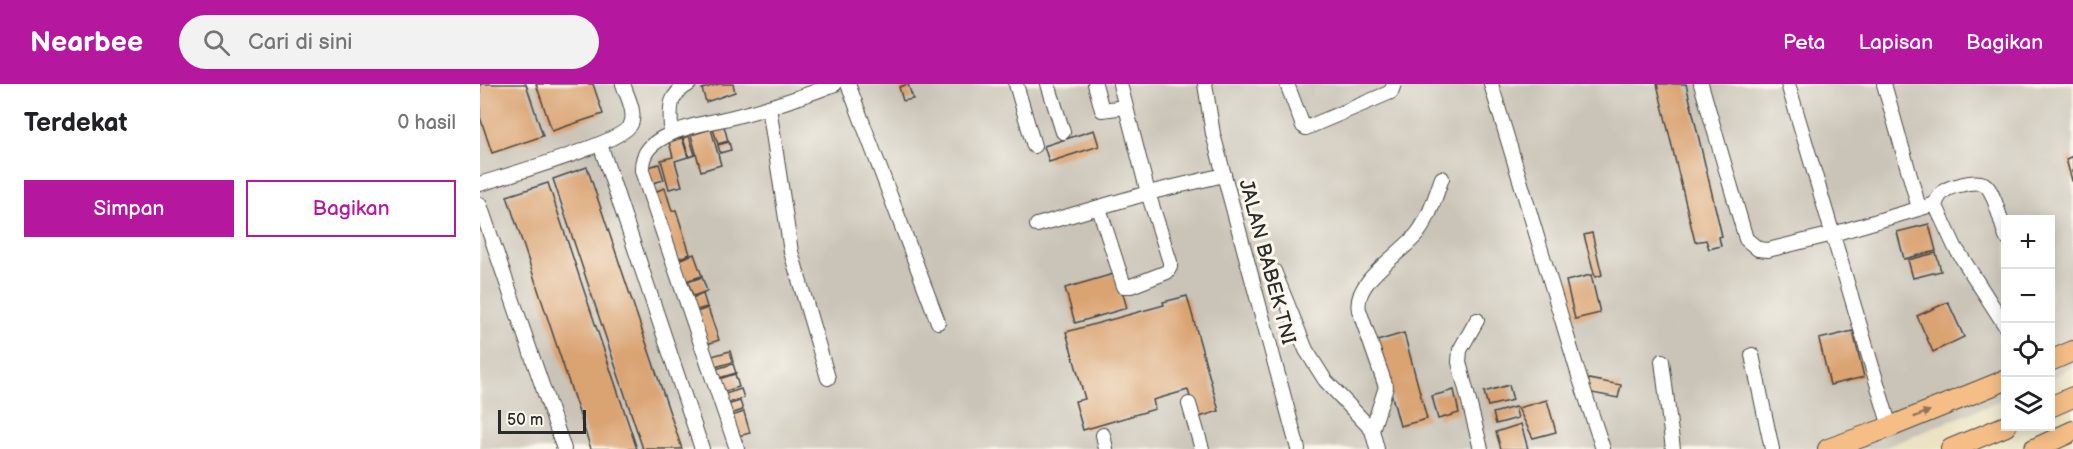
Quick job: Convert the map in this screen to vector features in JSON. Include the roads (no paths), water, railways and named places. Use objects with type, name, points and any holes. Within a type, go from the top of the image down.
[{"type":"highway","points":[[2055,359],[2073,351]]},
{"type":"highway","points":[[1828,449],[1890,427],[2001,382]]},
{"type":"highway","points":[[2055,405],[2073,397]]},
{"type":"highway","points":[[1951,449],[2001,428]]},
{"type":"highway","points":[[2034,449],[2073,431]]},
{"type":"street","points":[[480,184],[600,144],[623,133],[630,126],[633,114],[623,84]]},
{"type":"street","points":[[671,133],[672,98],[689,84]]},
{"type":"street","points":[[737,449],[642,171],[641,160],[644,153],[671,133],[769,107],[815,88],[835,84]]},
{"type":"street","points":[[848,84],[938,322]]},
{"type":"street","points":[[1016,84],[1034,146]]},
{"type":"street","points":[[1048,84],[1063,132]]},
{"type":"street","points":[[1095,84],[1102,110],[1125,106]]},
{"type":"street","points":[[1099,208],[1124,286],[1131,286],[1167,272],[1170,267],[1148,194],[1120,84]]},
{"type":"street","name":"JALAN BABEK TNI","points":[[1205,84],[1213,134],[1298,449]]},
{"type":"street","points":[[1287,84],[1303,126],[1306,128],[1391,92],[1394,84]]},
{"type":"street","points":[[1491,84],[1603,449]]},
{"type":"street","points":[[1701,84],[1746,239],[1751,245],[1767,250],[1833,234],[1935,204],[1941,192],[1948,187],[1964,184],[1983,184],[1991,192],[2001,222]]},
{"type":"street","points":[[1788,84],[1890,427]]},
{"type":"street","points":[[1884,84],[1919,208]]},
{"type":"street","points":[[769,107],[791,252],[828,378]]},
{"type":"street","points":[[600,144],[702,449]]},
{"type":"street","points":[[1037,225],[1224,175]]},
{"type":"street","points":[[1372,430],[1386,387],[1359,310],[1359,293],[1368,281],[1416,234],[1430,212],[1442,178]]},
{"type":"street","points":[[1935,204],[1955,247],[2003,323]]},
{"type":"street","points":[[480,205],[564,449]]},
{"type":"street","points":[[1274,272],[1306,350],[1325,380],[1372,430],[1377,449]]},
{"type":"street","points":[[1477,320],[1460,350],[1459,362],[1481,449]]},
{"type":"street","points":[[1752,355],[1772,449]]},
{"type":"street","points":[[1662,361],[1673,449]]},
{"type":"street","points":[[1189,404],[1202,449]]},
{"type":"street","points":[[1103,435],[1106,449]]}]
